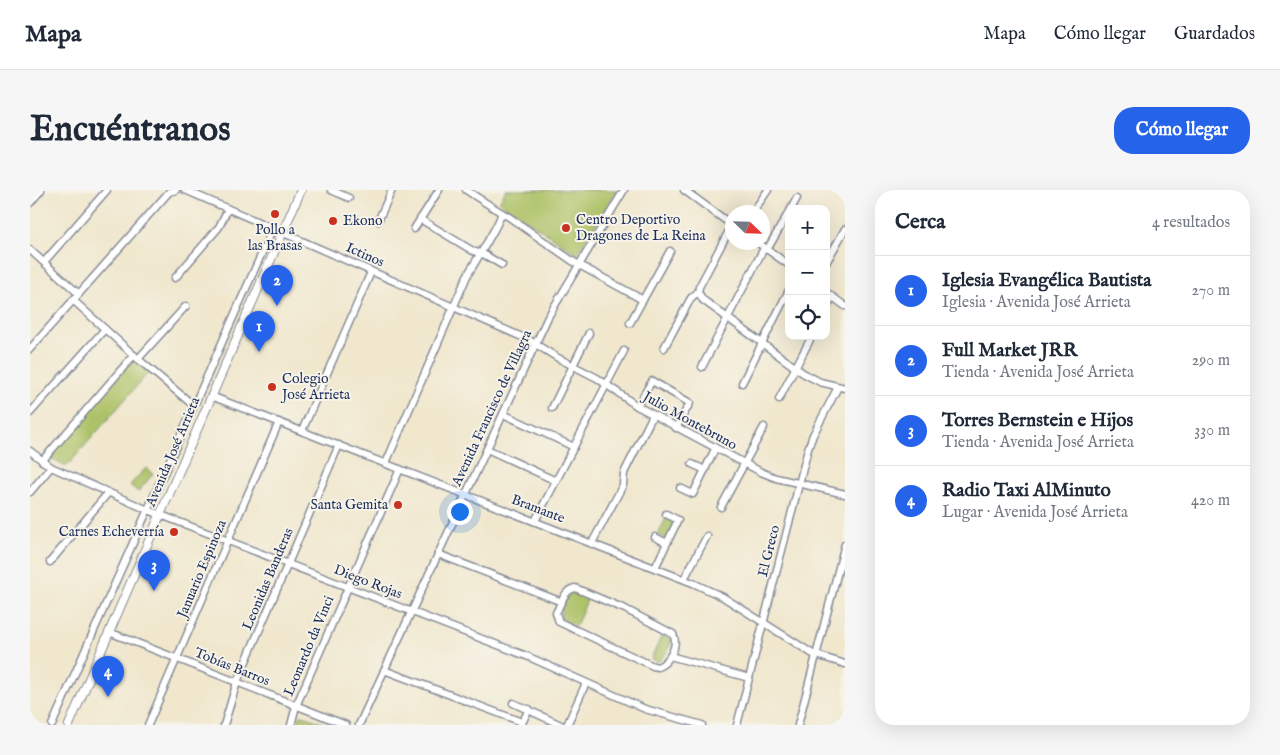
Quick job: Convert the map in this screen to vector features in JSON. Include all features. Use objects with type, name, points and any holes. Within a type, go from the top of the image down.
[{"type":"main road","name":"Avenida José Arrieta","points":[[69,725],[301,190]]},
{"type":"street","points":[[30,203],[41,190]]},
{"type":"street","points":[[44,262],[106,190]]},
{"type":"street","points":[[30,349],[169,192],[176,190]]},
{"type":"street","name":"Ictinos","points":[[185,190],[535,344]]},
{"type":"street","points":[[331,190],[349,198]]},
{"type":"street","points":[[378,221],[392,190]]},
{"type":"street","points":[[414,229],[439,190]]},
{"type":"street","points":[[466,190],[579,264],[643,300]]},
{"type":"street","name":"Avenida Francisco de Villagra","points":[[359,725],[553,306],[624,190]]},
{"type":"street","points":[[684,190],[692,192],[725,219]]},
{"type":"street","points":[[758,205],[768,190]]},
{"type":"street","points":[[793,205],[797,198]]},
{"type":"street","points":[[175,278],[219,227],[228,209]]},
{"type":"street","points":[[386,463],[479,253],[500,220],[501,214]]},
{"type":"street","points":[[770,243],[785,218]]},
{"type":"street","points":[[420,219],[473,251],[502,265]]},
{"type":"street","points":[[52,725],[148,510],[191,403],[273,228]]},
{"type":"street","points":[[830,256],[845,229]]},
{"type":"street","points":[[664,348],[691,298],[698,292],[700,284],[725,238]]},
{"type":"street","points":[[30,250],[79,294]]},
{"type":"street","points":[[702,367],[765,250]]},
{"type":"street","points":[[767,250],[785,263]]},
{"type":"street","points":[[630,323],[670,251]]},
{"type":"street","points":[[302,431],[371,272]]},
{"type":"street","points":[[698,292],[703,300],[796,368],[815,380],[842,388]]},
{"type":"street","points":[[742,383],[786,295]]},
{"type":"street","points":[[830,295],[845,306]]},
{"type":"street","points":[[830,301],[832,297]]},
{"type":"street","points":[[73,300],[136,357],[191,403]]},
{"type":"street","points":[[42,461],[136,357],[186,306]]},
{"type":"street","points":[[30,413],[105,329]]},
{"type":"street","points":[[552,408],[589,333]]},
{"type":"street","points":[[779,400],[810,340]]},
{"type":"street","name":"Julio Montebruno","points":[[535,344],[597,378],[637,406],[744,464],[769,476],[845,494]]},
{"type":"street","points":[[535,521],[624,351]]},
{"type":"street","points":[[637,406],[652,381],[690,403],[676,428]]},
{"type":"street","name":"El Greco","points":[[737,725],[811,441],[842,388]]},
{"type":"street","name":"Bramante","points":[[212,396],[684,579],[713,592],[816,656],[845,664]]},
{"type":"street","points":[[503,414],[574,448]]},
{"type":"street","points":[[592,543],[623,484],[624,472],[653,415]]},
{"type":"street","name":"Januario Espinoza","points":[[148,725],[278,422]]},
{"type":"street","points":[[722,507],[764,427]]},
{"type":"street","name":"Leonidas Banderas","points":[[224,725],[237,682],[339,445]]},
{"type":"street","points":[[486,449],[556,481]]},
{"type":"street","points":[[680,488],[693,494],[715,449]]},
{"type":"street","name":"Diego Rojas","points":[[30,451],[51,467],[148,510],[529,657],[645,709],[702,725]]},
{"type":"street","points":[[692,464],[704,470]]},
{"type":"street","points":[[30,492],[51,467]]},
{"type":"street","name":"Leonardo da Vinci","points":[[291,725],[296,706],[400,469]]},
{"type":"street","points":[[50,562],[108,493]]},
{"type":"street","points":[[655,568],[678,520],[666,514]]},
{"type":"street","points":[[684,579],[707,536]]},
{"type":"street","points":[[655,537],[667,543]]},
{"type":"street","points":[[798,725],[842,564],[845,544]]},
{"type":"street","points":[[438,554],[562,602]]},
{"type":"street","points":[[575,588],[625,609],[673,634],[675,643],[670,656],[658,667],[653,666],[559,622],[556,613],[562,602],[565,594],[570,589],[575,588]]},
{"type":"street","name":"Tobías Barros","points":[[109,632],[346,725]]},
{"type":"street","points":[[670,656],[749,678]]},
{"type":"street","points":[[384,670],[522,724],[529,709]]},
{"type":"street","points":[[567,725],[586,683]]},
{"type":"street","points":[[513,703],[562,725]]},
{"type":"green space","name":"Centro Deportivo Dragones de La Reina","points":[[506,190],[617,190],[577,254],[499,202]]},
{"type":"green space","points":[[134,358],[149,372],[67,466],[47,457]]},
{"type":"green space","points":[[146,468],[153,474],[138,492],[130,485]]},
{"type":"green space","points":[[666,518],[675,522],[667,539],[658,535]]},
{"type":"green space","points":[[575,593],[588,598],[576,626],[561,619],[561,609],[569,594]]},
{"type":"green space","points":[[662,635],[671,639],[671,642],[667,652],[658,662],[651,659]]},
{"type":"green space","points":[[300,715],[302,715],[327,725],[297,725]]},
{"type":"place","name":"Pollo a las Brasas","points":[[275,214]]},
{"type":"place","name":"Ekono","points":[[333,221]]},
{"type":"place","name":"Centro Deportivo Dragones de La Reina","points":[[566,228]]},
{"type":"place","name":"Full Market JRR","points":[[277,306]]},
{"type":"place","name":"Iglesia Evangélica Bautista","points":[[259,352]]},
{"type":"place","name":"Colegio José Arrieta","points":[[272,387]]},
{"type":"place","name":"Santa Gemita","points":[[398,505]]},
{"type":"place","name":"Carnes Echeverría","points":[[174,532]]},
{"type":"place","name":"Torres Bernstein e Hijos","points":[[154,591]]},
{"type":"place","name":"Radio Taxi AlMinuto","points":[[108,697]]}]
